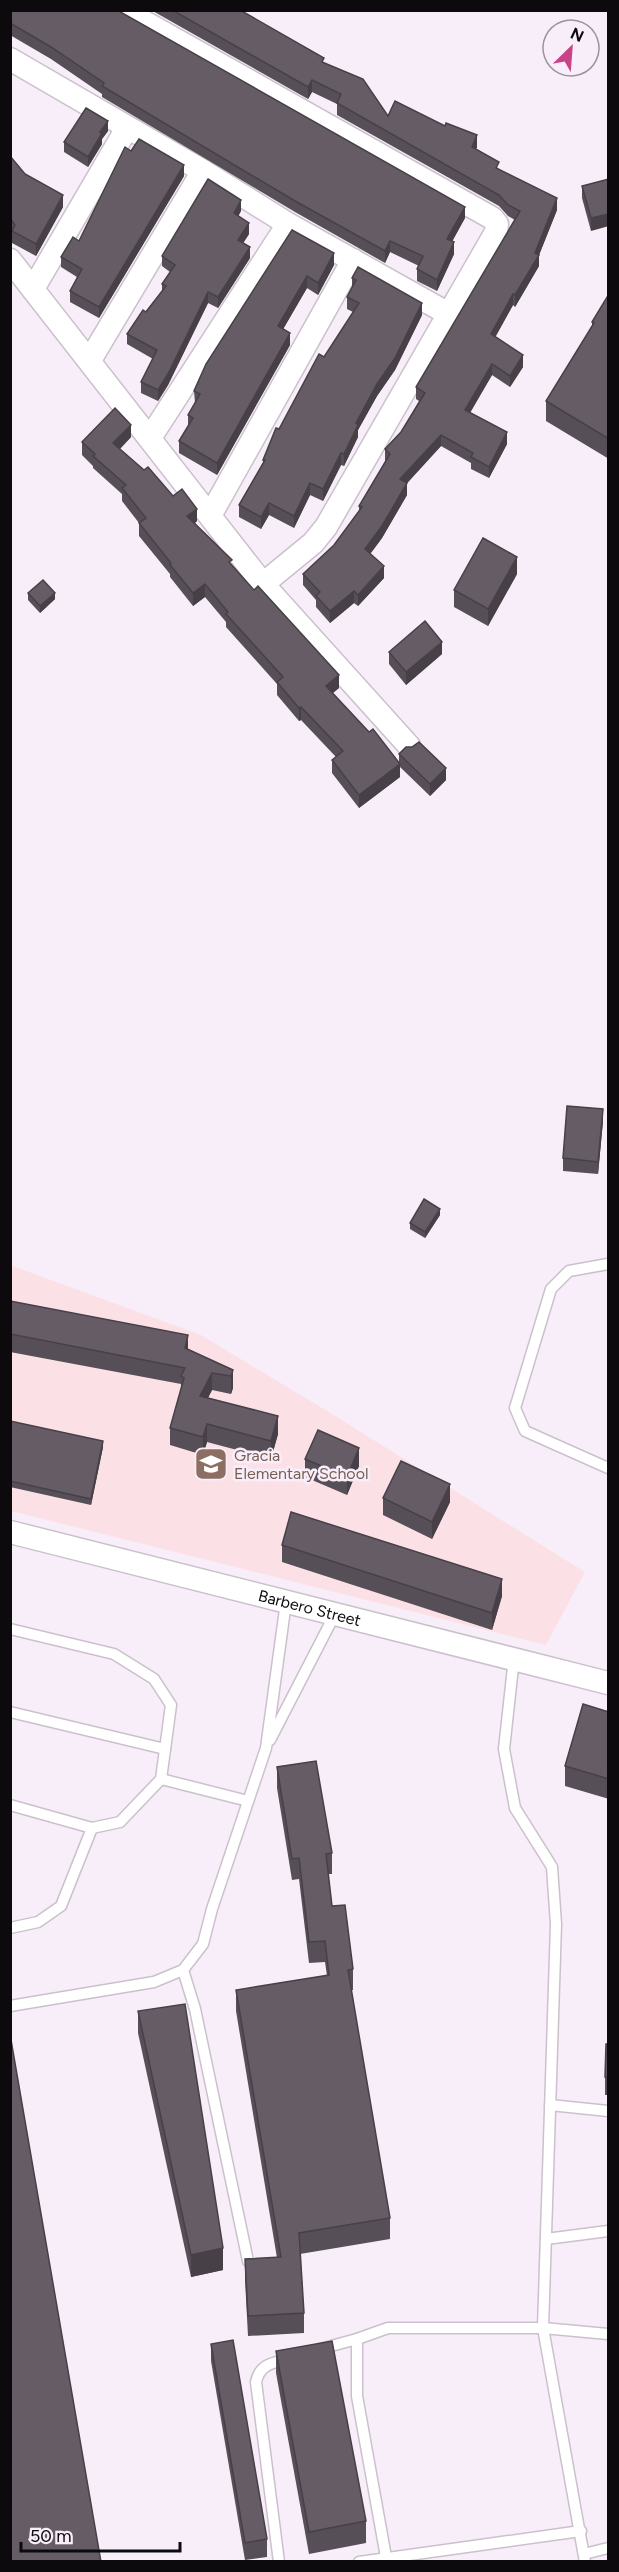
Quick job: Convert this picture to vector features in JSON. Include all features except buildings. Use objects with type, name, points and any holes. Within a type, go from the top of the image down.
[{"type":"street","points":[[123,10],[492,218],[497,224],[496,232],[447,313],[326,527],[313,543],[264,584]]},
{"type":"street","points":[[10,59],[203,171],[288,224],[447,313]]},
{"type":"street","points":[[33,289],[127,128]]},
{"type":"street","points":[[90,360],[203,171]]},
{"type":"street","points":[[150,438],[288,224]]},
{"type":"street","points":[[10,260],[264,584],[409,746]]},
{"type":"street","points":[[211,514],[353,260]]},
{"type":"street","name":"Barbero Street","points":[[10,1532],[514,1657],[609,1683]]},
{"type":"lane","points":[[609,1264],[569,1271],[551,1289],[515,1408],[525,1431],[609,1468]]},
{"type":"lane","points":[[266,1748],[286,1602]]},
{"type":"lane","points":[[10,2006],[154,1982],[183,1970],[203,1944],[212,1910],[266,1748],[335,1614]]},
{"type":"lane","points":[[10,1629],[114,1654],[154,1679],[171,1705],[161,1779],[120,1822],[93,1828],[10,1805]]},
{"type":"lane","points":[[514,1657],[504,1749],[515,1808],[552,1867],[556,1924],[543,2328],[584,2558],[609,2548]]},
{"type":"lane","points":[[10,1712],[165,1749]]},
{"type":"lane","points":[[161,1779],[248,1801]]},
{"type":"lane","points":[[10,1929],[38,1922],[61,1906],[93,1828]]},
{"type":"lane","points":[[183,1970],[195,2009],[248,2261]]},
{"type":"lane","points":[[550,2105],[609,2111]]},
{"type":"lane","points":[[546,2239],[609,2231]]},
{"type":"lane","points":[[279,2562],[256,2382],[258,2373],[264,2366],[387,2328],[543,2328],[609,2334]]},
{"type":"lane","points":[[357,2339],[357,2396],[386,2557]]},
{"type":"lane","points":[[359,2562],[581,2531]]},
{"type":"shaded area","name":"Gracia Elementary School","points":[[10,1265],[201,1335],[585,1572],[546,1645],[11,1511]]},
{"type":"place","name":"Gracia Elementary School","points":[[211,1464]]}]
